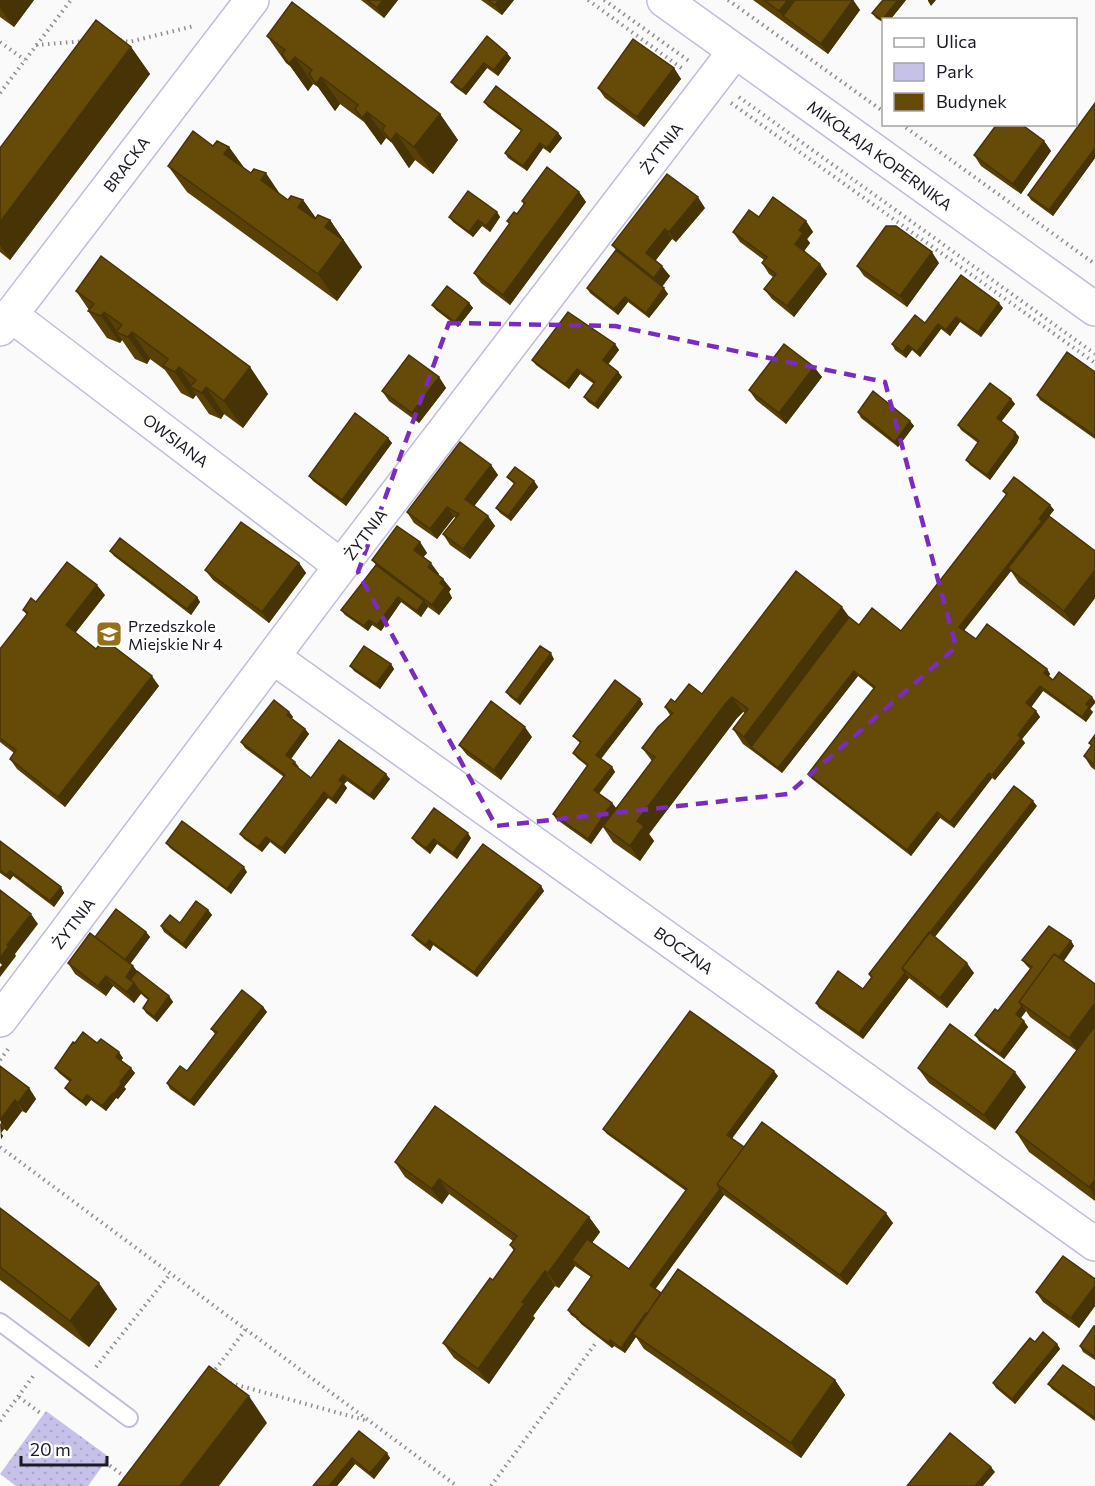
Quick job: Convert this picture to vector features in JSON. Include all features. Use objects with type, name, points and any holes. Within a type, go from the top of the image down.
[{"type":"street","name":"BRACKA","points":[[5,322],[252,0]]},
{"type":"street","name":"MIKOŁAJA KOPERNIKA","points":[[664,0],[1095,309]]},
{"type":"street","name":"ŻYTNIA","points":[[7,1031],[273,657],[735,51]]},
{"type":"street","name":"OWSIANA","points":[[5,322],[341,566]]},
{"type":"street","name":"BOCZNA","points":[[273,657],[1095,1244]]},
{"type":"lane","points":[[0,1322],[129,1418]]},
{"type":"path","points":[[0,93],[71,0]]},
{"type":"path","points":[[588,0],[711,83],[1095,354]]},
{"type":"path","points":[[604,0],[711,83],[1095,363]]},
{"type":"path","points":[[728,0],[882,111]]},
{"type":"path","points":[[114,38],[129,42],[201,24]]},
{"type":"path","points":[[36,45],[92,40]]},
{"type":"path","points":[[0,42],[25,60]]},
{"type":"path","points":[[904,126],[1095,264]]},
{"type":"path","points":[[0,1060],[7,1031]]},
{"type":"path","points":[[0,1148],[457,1486]]},
{"type":"path","points":[[82,1384],[170,1274]]},
{"type":"path","points":[[246,1329],[209,1377],[371,1422]]},
{"type":"path","points":[[491,1486],[595,1344]]},
{"type":"path","points":[[0,1422],[47,1358]]},
{"type":"path","points":[[19,1397],[43,1415]]},
{"type":"path","points":[[105,1462],[130,1484],[137,1474]]},
{"type":"highlighted area","points":[[449,323],[615,326],[885,382],[956,647],[788,794],[496,826],[358,572]]},
{"type":"green space","points":[[46,1411],[109,1457],[88,1486],[16,1486],[0,1474]]},
{"type":"building","points":[[367,0],[383,0],[377,8]]},
{"type":"building","points":[[488,0],[499,0],[495,5]]},
{"type":"building","points":[[764,0],[788,0],[779,11]]},
{"type":"building","points":[[795,0],[853,0],[821,44],[783,16]]},
{"type":"building","points":[[883,0],[898,0],[882,20],[872,13]]},
{"type":"building","points":[[292,2],[440,114],[414,147],[396,133],[391,141],[382,130],[385,126],[367,112],[362,118],[355,109],[358,105],[321,77],[316,84],[309,74],[312,70],[295,57],[289,64],[282,54],[285,50],[267,36]]},
{"type":"building","points":[[96,20],[131,47],[0,222],[0,148]]},
{"type":"building","points":[[487,36],[507,53],[494,70],[484,63],[462,90],[451,82]]},
{"type":"building","points":[[633,39],[674,68],[637,117],[598,88]]},
{"type":"building","points":[[496,86],[558,133],[547,148],[540,143],[523,166],[505,153],[522,130],[484,102]]},
{"type":"building","points":[[1095,103],[1095,148],[1049,210],[1028,195]]},
{"type":"building","points":[[996,126],[1024,126],[1044,141],[1013,184],[974,155]]},
{"type":"building","points":[[193,131],[213,146],[217,141],[229,147],[224,154],[251,173],[254,169],[266,173],[261,180],[288,200],[291,196],[303,200],[298,207],[315,219],[318,215],[330,220],[325,227],[343,240],[318,274],[168,166]]},
{"type":"building","points":[[547,167],[579,192],[503,295],[474,273],[510,223],[507,221],[514,212],[517,214],[525,203],[522,201]]},
{"type":"building","points":[[667,174],[698,197],[669,232],[665,229],[646,253],[662,266],[654,278],[612,245]]},
{"type":"building","points":[[468,191],[497,212],[486,226],[478,220],[469,232],[449,217]]},
{"type":"building","points":[[773,197],[806,221],[799,230],[803,233],[795,244],[820,264],[787,306],[764,289],[776,274],[762,263],[767,257],[733,232],[749,210],[759,217]]},
{"type":"building","points":[[886,226],[896,226],[932,252],[900,296],[857,266]]},
{"type":"building","points":[[616,250],[664,288],[646,313],[625,297],[614,309],[587,288]]},
{"type":"building","points":[[101,256],[250,367],[224,401],[206,387],[202,393],[190,387],[196,380],[179,367],[175,372],[163,366],[168,359],[132,332],[128,337],[116,332],[122,325],[104,312],[101,316],[88,311],[94,304],[76,291]]},
{"type":"building","points":[[961,275],[999,303],[978,332],[956,317],[946,330],[938,324],[917,352],[908,345],[903,352],[892,344],[915,315],[925,323]]},
{"type":"building","points":[[447,286],[469,303],[455,322],[432,305]]},
{"type":"building","points":[[568,312],[615,344],[603,360],[618,372],[595,404],[584,397],[595,382],[577,369],[565,384],[532,360]]},
{"type":"building","points":[[784,344],[814,367],[779,413],[749,390]]},
{"type":"building","points":[[1067,352],[1095,372],[1095,436],[1037,395]]},
{"type":"building","points":[[409,355],[439,377],[412,413],[382,391]]},
{"type":"building","points":[[990,383],[1011,399],[997,418],[1015,432],[1014,438],[987,475],[966,460],[979,441],[958,425]]},
{"type":"building","points":[[873,391],[910,421],[895,442],[858,412]]},
{"type":"building","points":[[355,413],[388,438],[342,500],[309,476]]},
{"type":"building","points":[[460,442],[491,465],[465,499],[488,516],[463,549],[443,534],[459,514],[447,507],[430,529],[407,512]]},
{"type":"building","points":[[515,467],[534,481],[508,516],[496,508],[515,483],[507,477]]},
{"type":"building","points":[[1014,477],[1050,505],[1039,519],[1042,521],[959,627],[976,639],[987,624],[1047,669],[1044,673],[1053,680],[1059,672],[1092,697],[1086,704],[1089,707],[1082,717],[1040,686],[1026,703],[1036,711],[1018,735],[1021,738],[992,775],[989,773],[950,822],[937,812],[907,850],[808,774],[875,687],[854,671],[778,768],[751,747],[849,617],[859,625],[872,608],[901,631],[1007,494],[1003,491]]},
{"type":"building","points":[[1049,516],[1095,551],[1095,570],[1064,611],[1008,568]]},
{"type":"building","points":[[241,522],[299,563],[262,612],[205,570]]},
{"type":"building","points":[[397,526],[420,542],[414,550],[431,563],[428,567],[443,579],[440,583],[445,587],[432,605],[372,560]]},
{"type":"building","points":[[120,538],[197,597],[187,609],[110,551]]},
{"type":"building","points":[[67,562],[97,585],[66,625],[96,649],[104,639],[152,676],[58,797],[10,759],[16,750],[0,738],[0,649],[28,613],[23,610],[31,598],[36,602]]},
{"type":"building","points":[[376,565],[424,601],[417,611],[398,597],[377,625],[369,620],[364,626],[341,610]]},
{"type":"building","points":[[796,571],[842,607],[744,737],[733,729],[748,709],[732,697],[726,703],[637,821],[644,826],[630,846],[603,826],[655,757],[642,748],[658,727],[673,713],[665,707],[671,699],[675,702],[689,684],[702,694]]},
{"type":"building","points":[[364,646],[391,664],[376,684],[350,666]]},
{"type":"building","points":[[540,646],[551,653],[517,700],[506,692]]},
{"type":"building","points":[[615,680],[640,699],[596,755],[612,767],[594,790],[612,803],[588,839],[553,814],[588,765],[573,753],[581,742],[573,736]]},
{"type":"building","points":[[274,700],[289,712],[287,715],[305,729],[286,755],[295,762],[293,764],[311,778],[339,740],[386,774],[370,795],[343,775],[339,780],[343,783],[332,799],[324,792],[282,848],[266,837],[258,847],[240,834],[285,775],[241,742]]},
{"type":"building","points":[[491,701],[525,727],[494,770],[459,745]]},
{"type":"building","points":[[1095,735],[1095,765],[1084,756],[1092,745],[1089,743]]},
{"type":"building","points":[[1014,786],[1033,801],[902,968],[905,973],[859,1033],[816,1003],[838,971],[863,989],[872,977],[869,974]]},
{"type":"building","points":[[434,808],[468,833],[453,853],[434,839],[426,848],[412,838]]},
{"type":"building","points":[[182,821],[244,867],[227,889],[166,843]]},
{"type":"building","points":[[0,841],[61,887],[50,901],[10,871],[6,875],[0,870]]},
{"type":"building","points":[[483,844],[541,886],[474,972],[429,940],[426,945],[412,935]]},
{"type":"building","points":[[0,890],[31,914],[0,958]]},
{"type":"building","points":[[196,901],[208,910],[183,944],[161,926],[170,915],[180,923]]},
{"type":"building","points":[[116,909],[146,932],[125,960],[95,937]]},
{"type":"building","points":[[1049,926],[1071,941],[1059,957],[1054,954],[1019,1002],[1022,1006],[1016,1014],[1024,1021],[1000,1054],[975,1035],[995,1009],[998,1011],[1032,967],[1022,960]]},
{"type":"building","points":[[929,932],[967,963],[940,998],[902,968]]},
{"type":"building","points":[[90,933],[133,966],[126,977],[134,983],[127,992],[106,976],[98,986],[68,963]]},
{"type":"building","points":[[1054,954],[1095,984],[1095,1003],[1069,1038],[1019,1002]]},
{"type":"building","points":[[137,971],[169,996],[154,1017],[143,1008],[149,999],[130,980]]},
{"type":"building","points":[[242,990],[263,1007],[190,1101],[167,1083],[180,1066],[187,1071],[217,1032],[211,1029]]},
{"type":"building","points":[[690,1011],[774,1071],[727,1135],[744,1147],[717,1184],[720,1189],[650,1285],[661,1293],[621,1348],[610,1340],[609,1343],[568,1310],[592,1276],[572,1260],[587,1239],[629,1269],[687,1189],[603,1129]]},
{"type":"building","points":[[950,1024],[1015,1072],[984,1115],[918,1068]]},
{"type":"building","points":[[1095,1026],[1095,1180],[1089,1187],[1016,1132]]},
{"type":"building","points":[[83,1032],[97,1043],[101,1039],[119,1052],[116,1057],[131,1068],[114,1094],[102,1106],[87,1095],[82,1101],[65,1088],[71,1080],[55,1068]]},
{"type":"building","points":[[0,1066],[29,1088],[18,1103],[15,1100],[0,1120]]},
{"type":"building","points":[[435,1106],[589,1217],[548,1273],[545,1271],[522,1302],[525,1303],[478,1369],[443,1343],[490,1278],[493,1280],[515,1249],[510,1245],[517,1236],[439,1179],[432,1189],[395,1162]]},
{"type":"building","points":[[762,1122],[886,1213],[840,1275],[717,1184]]},
{"type":"building","points":[[0,1208],[99,1283],[70,1321],[0,1267]]},
{"type":"building","points":[[1063,1256],[1095,1279],[1095,1286],[1071,1318],[1036,1292]]},
{"type":"building","points":[[678,1269],[835,1380],[791,1443],[633,1334]]},
{"type":"building","points":[[1095,1326],[1095,1357],[1080,1346]]},
{"type":"building","points":[[1043,1332],[1057,1344],[1012,1399],[993,1383],[1030,1338],[1035,1342]]},
{"type":"building","points":[[1063,1365],[1095,1388],[1095,1418],[1048,1384]]},
{"type":"building","points":[[209,1366],[249,1396],[180,1486],[118,1486]]},
{"type":"building","points":[[359,1431],[387,1453],[370,1473],[352,1458],[329,1486],[313,1486]]},
{"type":"building","points":[[950,1433],[991,1467],[975,1486],[907,1486]]},
{"type":"place","name":"Przedszkole Miejskie Nr 4","points":[[109,634]]}]
